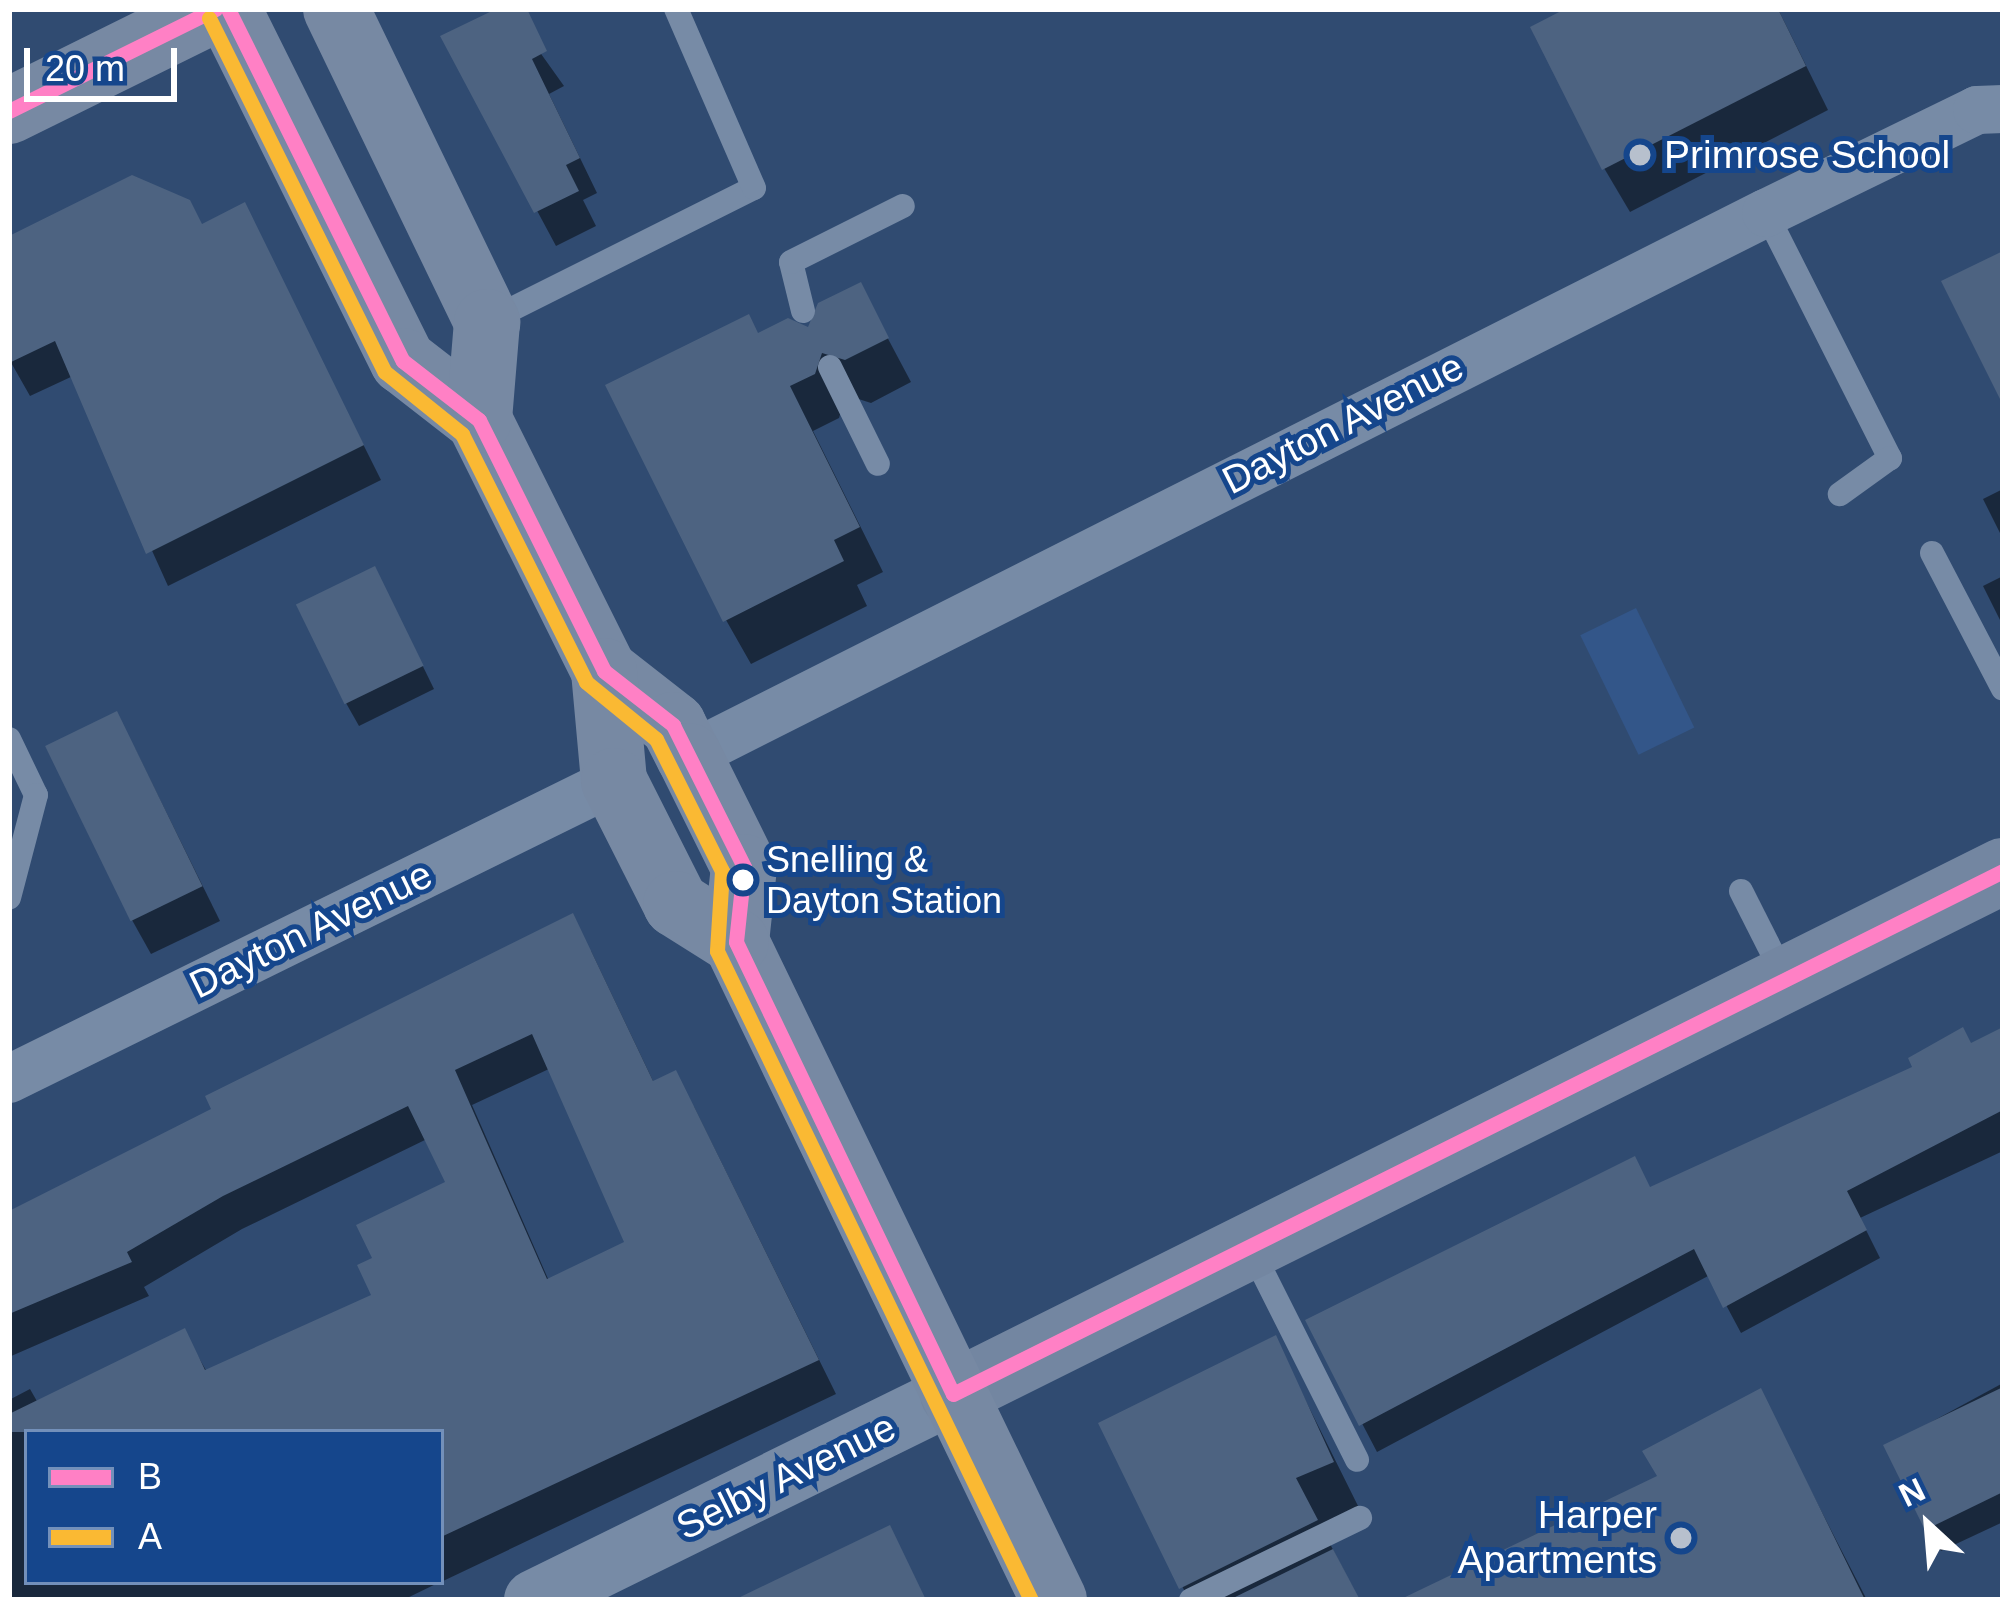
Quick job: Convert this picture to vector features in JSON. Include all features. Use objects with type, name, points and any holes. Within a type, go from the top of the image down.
[{"type":"main road","points":[[9,111],[215,9]]},
{"type":"main road","points":[[228,9],[403,361],[479,420],[604,671],[614,781],[676,904],[736,941]]},
{"type":"main road","points":[[336,9],[487,322],[479,420]]},
{"type":"main road","points":[[604,671],[673,725],[744,867],[736,941],[1054,1600]]},
{"type":"main road","name":"Selby Avenue","points":[[953,1394],[2003,871]]},
{"type":"street","name":"Dayton Avenue","points":[[689,756],[1766,213],[1977,110],[2003,109]]},
{"type":"street","name":"Dayton Avenue","points":[[9,1079],[614,781]]},
{"type":"street","name":"Selby Avenue","points":[[534,1600],[953,1394]]},
{"type":"lane","points":[[487,322],[754,188],[676,9]]},
{"type":"lane","points":[[803,311],[791,262],[903,206]]},
{"type":"lane","points":[[1766,213],[1890,458],[1840,494]]},
{"type":"lane","points":[[830,367],[878,464]]},
{"type":"lane","points":[[1932,553],[2003,689]]},
{"type":"lane","points":[[9,740],[36,795],[9,898]]},
{"type":"lane","points":[[1741,891],[1786,980]]},
{"type":"lane","points":[[1251,1249],[1358,1460]]},
{"type":"lane","points":[[1191,1600],[1360,1518]]},
{"type":"water","points":[[1636,608],[1694,728],[1639,755],[1580,635]]},
{"type":"building","points":[[496,9],[527,9],[547,51],[532,59],[580,158],[566,165],[579,191],[534,213],[440,36]]},
{"type":"building","points":[[1565,9],[1778,9],[1806,66],[1602,170],[1530,27]]},
{"type":"building","points":[[132,175],[190,200],[202,224],[245,202],[364,445],[146,554],[55,341],[9,363],[9,236]]},
{"type":"building","points":[[2003,251],[2003,405],[1941,281]]},
{"type":"building","points":[[861,282],[889,338],[845,360],[822,353],[815,374],[790,386],[860,527],[834,540],[844,561],[723,622],[605,385],[749,314],[758,333],[788,318],[808,327],[818,303]]},
{"type":"building","points":[[375,566],[424,666],[345,704],[296,605]]},
{"type":"building","points":[[117,711],[202,886],[131,921],[45,746]]},
{"type":"building","points":[[573,913],[653,1081],[676,1070],[819,1360],[444,1536],[444,1429],[9,1432],[9,1414],[185,1328],[205,1370],[371,1295],[357,1265],[372,1258],[356,1225],[445,1182],[408,1106],[223,1196],[127,1252],[132,1262],[9,1314],[9,1211],[211,1109],[205,1096]],"holes":[[[532,1034],[624,1242],[547,1279],[455,1070]]]},
{"type":"building","points":[[1963,1027],[1971,1043],[2003,1027],[2003,1110],[1847,1191],[1867,1230],[1723,1308],[1694,1249],[1359,1426],[1305,1320],[1635,1156],[1650,1187],[1912,1067],[1908,1058]]},
{"type":"building","name":"Harper Apartments","points":[[1276,1335],[1334,1462],[1296,1478],[1318,1520],[1179,1589],[1098,1423]]},
{"type":"building","points":[[2003,1387],[2003,1492],[1925,1530],[1883,1445]]},
{"type":"building","name":"Harper Apartments","points":[[1761,1388],[1865,1600],[1399,1600],[1657,1476],[1642,1451]]},
{"type":"building","points":[[890,1525],[926,1600],[734,1600]]},
{"type":"building","points":[[1333,1549],[1360,1600],[1229,1600]]},
{"type":"transit line","name":"B","points":[[9,111],[215,9]]},
{"type":"transit line","name":"B","points":[[228,9],[403,361],[479,420],[604,671],[673,725],[744,867],[736,942],[953,1394]]},
{"type":"transit line","name":"A","points":[[209,18],[385,372],[462,434],[586,682],[656,739],[722,871],[717,951],[1031,1600]]},
{"type":"transit line","name":"B","points":[[953,1394],[2003,871]]},
{"type":"place","name":"Primrose School","points":[[1640,155]]},
{"type":"place","name":"Snelling & Dayton Station","points":[[743,880]]},
{"type":"place","name":"Harper Apartments","points":[[1681,1538]]}]
